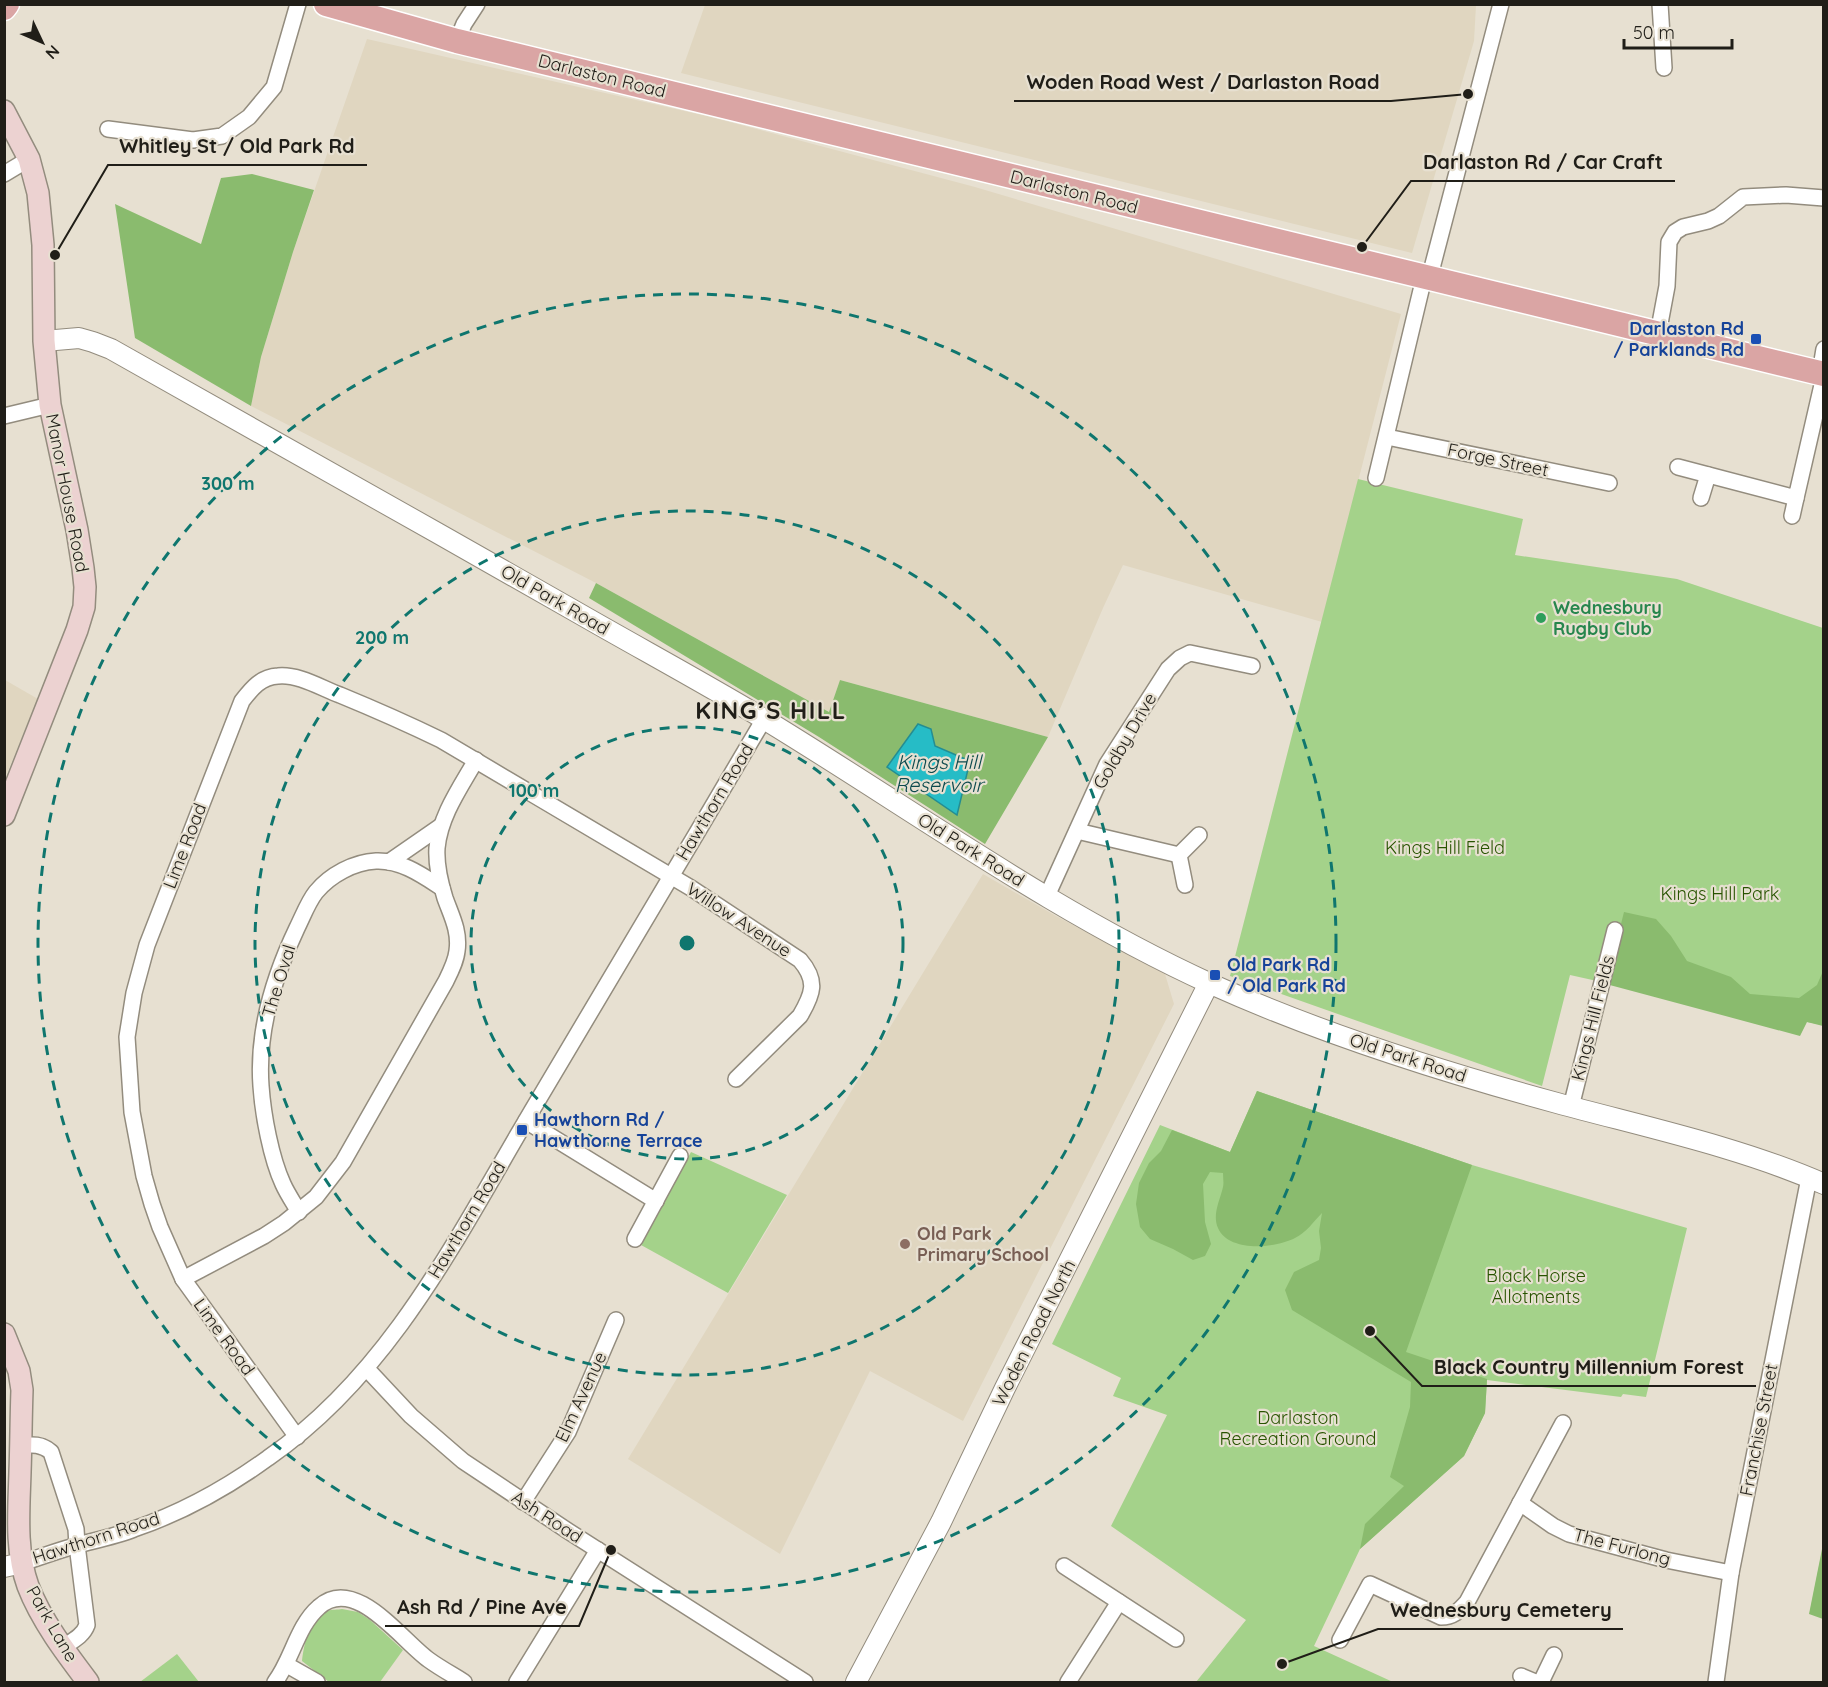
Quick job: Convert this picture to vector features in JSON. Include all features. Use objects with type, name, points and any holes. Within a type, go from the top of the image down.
[{"type":"main road","points":[[4,8],[7,4]]},
{"type":"main road","name":"Darlaston Road","points":[[326,4],[456,41],[1658,334],[1822,365]]},
{"type":"main road","name":"Manor House Road","points":[[4,111],[29,159],[38,193],[43,245],[44,341],[50,405],[84,568],[85,587],[84,607],[77,630],[4,814]]},
{"type":"main road","points":[[4,1334],[12,1371],[22,1390],[19,1540],[13,1565]]},
{"type":"main road","name":"Park Lane","points":[[13,1565],[28,1585],[39,1608],[88,1683]]},
{"type":"street","points":[[108,129],[193,140],[222,136],[249,117],[274,87],[298,4]]},
{"type":"street","points":[[456,41],[477,4]]},
{"type":"street","points":[[1376,478],[1422,286],[1432,268],[1501,4]]},
{"type":"street","points":[[1660,4],[1664,68]]},
{"type":"street","points":[[4,174],[29,159]]},
{"type":"street","points":[[1658,334],[1667,286],[1669,242],[1675,232],[1683,227],[1719,216],[1743,197],[1786,195],[1824,198]]},
{"type":"street","name":"Old Park Road","points":[[44,341],[79,338],[111,349],[332,472],[764,719],[951,838],[1122,940],[1209,982],[1276,1012],[1364,1044],[1571,1107],[1750,1156],[1816,1181]]},
{"type":"street","points":[[1792,516],[1822,385],[1822,365]]},
{"type":"street","points":[[4,416],[50,405]]},
{"type":"street","name":"Forge Street","points":[[1387,436],[1609,483]]},
{"type":"street","points":[[1678,467],[1796,498]]},
{"type":"street","points":[[1701,498],[1708,475]]},
{"type":"street","name":"Goldby Drive","points":[[1047,896],[1107,764],[1168,669],[1180,658],[1190,653],[1252,666]]},
{"type":"street","name":"Lime Road","points":[[297,1437],[183,1279],[160,1227],[144,1176],[132,1112],[127,1037],[134,993],[147,945],[242,701],[258,682],[268,678],[288,676],[310,683],[402,721],[441,740],[671,876]]},
{"type":"street","name":"Hawthorn Road","points":[[13,1565],[135,1529],[178,1511],[229,1484],[297,1437],[367,1369],[418,1301],[764,719]]},
{"type":"street","points":[[183,1279],[264,1236],[316,1197],[343,1162],[446,981],[453,967],[458,939],[456,925],[442,888],[437,849],[441,826],[476,760]]},
{"type":"street","points":[[389,862],[441,826]]},
{"type":"street","points":[[1077,831],[1179,855]]},
{"type":"street","points":[[1179,855],[1199,835]]},
{"type":"street","points":[[1179,855],[1185,885]]},
{"type":"street","name":"The Oval","points":[[298,1212],[282,1183],[274,1161],[261,1086],[264,1027],[275,979],[294,935],[315,893],[327,881],[351,867],[377,861],[389,862],[414,870],[442,888]]},
{"type":"street","name":"Willow Avenue","points":[[671,876],[800,960],[813,984],[810,998],[800,1016],[736,1079]]},
{"type":"street","name":"Kings Hill Fields","points":[[1571,1107],[1615,930]]},
{"type":"street","name":"Woden Road North","points":[[856,1683],[941,1522],[1005,1388],[1209,982]]},
{"type":"street","points":[[526,1120],[656,1201]]},
{"type":"street","points":[[635,1239],[680,1156]]},
{"type":"street","name":"Franchise Street","points":[[1716,1683],[1731,1573],[1816,1181]]},
{"type":"street","name":"Elm Avenue","points":[[523,1502],[568,1432],[616,1320]]},
{"type":"street","name":"Ash Road","points":[[367,1369],[411,1416],[463,1461],[805,1683]]},
{"type":"street","points":[[1340,1640],[1370,1584],[1441,1617],[1449,1617],[1459,1612],[1467,1602],[1563,1423]]},
{"type":"street","points":[[21,1446],[33,1444],[43,1446],[51,1452],[76,1529],[87,1625],[85,1631],[63,1647]]},
{"type":"street","name":"The Furlong","points":[[1520,1503],[1569,1534],[1666,1560],[1731,1573]]},
{"type":"street","points":[[517,1683],[598,1550]]},
{"type":"street","points":[[1064,1566],[1176,1639]]},
{"type":"street","points":[[274,1683],[287,1665],[302,1630],[319,1607],[337,1598],[350,1599],[370,1608],[428,1660],[464,1683]]},
{"type":"street","points":[[1068,1683],[1119,1602]]},
{"type":"street","points":[[1541,1683],[1554,1655]]},
{"type":"street","points":[[287,1665],[317,1683]]},
{"type":"street","points":[[1521,1676],[1535,1683]]},
{"type":"shaded area","points":[[1476,4],[1474,41],[1412,253],[681,73],[705,5]]},
{"type":"shaded area","points":[[367,39],[711,117],[975,187],[1401,314],[1322,622],[1123,565],[1048,737],[840,680],[829,712],[596,583],[251,406],[261,357],[293,252]]},
{"type":"shaded area","points":[[5,680],[38,699],[5,778]]},
{"type":"shaded area","name":"Old Park Primary School","points":[[983,874],[1165,974],[1174,1004],[963,1421],[870,1371],[780,1554],[628,1459]]},
{"type":"green space","points":[[252,174],[314,190],[261,357],[251,406],[135,338],[115,204],[201,244],[221,178]]},
{"type":"green space","name":"Kings Hill Field","points":[[1358,479],[1523,519],[1515,555],[1677,579],[1823,628],[1823,1025],[1606,984],[1621,927],[1609,925],[1597,981],[1570,975],[1542,1086],[1230,976]]},
{"type":"green space","points":[[596,583],[829,712],[840,680],[1048,737],[985,844],[819,737],[589,598]],"holes":[[[930,729],[935,746],[887,767]]]},
{"type":"green space","points":[[1624,912],[1656,919],[1671,936],[1687,961],[1731,977],[1750,994],[1799,998],[1817,985],[1823,971],[1823,1026],[1807,1022],[1800,1036],[1606,984]]},
{"type":"green space","name":"Darlaston Recreation Ground","points":[[1257,1091],[1472,1165],[1687,1228],[1646,1397],[1623,1394],[1621,1397],[1487,1380],[1485,1413],[1464,1456],[1360,1549],[1314,1646],[1393,1682],[1196,1682],[1246,1620],[1111,1526],[1167,1415],[1113,1396],[1121,1378],[1052,1344],[1160,1125],[1230,1152]]},
{"type":"green space","points":[[1257,1091],[1472,1165],[1406,1352],[1487,1379],[1485,1413],[1464,1456],[1360,1549],[1365,1524],[1404,1486],[1390,1477],[1410,1407],[1411,1382],[1292,1310],[1285,1290],[1294,1272],[1319,1260],[1321,1248],[1319,1231],[1322,1213],[1303,1233],[1287,1241],[1265,1246],[1232,1242],[1224,1236],[1216,1223],[1223,1173],[1210,1172],[1203,1184],[1205,1222],[1211,1244],[1205,1256],[1193,1260],[1150,1239],[1140,1227],[1136,1204],[1139,1183],[1149,1163],[1161,1151],[1172,1130],[1230,1152]]},
{"type":"green space","points":[[691,1152],[787,1195],[728,1293],[641,1245]]},
{"type":"green space","points":[[1823,1544],[1823,1619],[1809,1614]]},
{"type":"green space","points":[[342,1609],[358,1612],[370,1620],[403,1650],[380,1682],[329,1682],[302,1661],[306,1640],[316,1619],[327,1611]]},
{"type":"green space","points":[[177,1654],[199,1682],[140,1682]]},
{"type":"water","name":"Kings Hill Reservoir","points":[[918,724],[931,729],[935,746],[970,761],[957,815],[887,767]]},
{"type":"place","name":"Woden Road West / Darlaston Road","points":[[1468,94]]},
{"type":"place","name":"Darlaston Rd / Car Craft","points":[[1362,247]]},
{"type":"place","name":"Whitley St / Old Park Rd","points":[[55,255]]},
{"type":"place","name":"Darlaston Rd / Parklands Rd","points":[[1756,339]]},
{"type":"place","name":"Wednesbury Rugby Club","points":[[1541,618]]},
{"type":"place","name":"Old Park Rd / Old Park Rd","points":[[1215,975]]},
{"type":"place","name":"Hawthorn Rd / Hawthorne Terrace","points":[[522,1130]]},
{"type":"place","name":"Old Park Primary School","points":[[905,1244]]},
{"type":"place","name":"Black Country Millennium Forest","points":[[1370,1331]]},
{"type":"place","name":"Ash Rd / Pine Ave","points":[[611,1550]]},
{"type":"place","name":"Wednesbury Cemetery","points":[[1282,1664]]},
{"type":"district","name":"KING’S HILL","points":[[771,711]]},
{"type":"park label","name":"Kings Hill Park","points":[[1720,894]]},
{"type":"park label","name":"Black Horse Allotments","points":[[1536,1286]]}]
